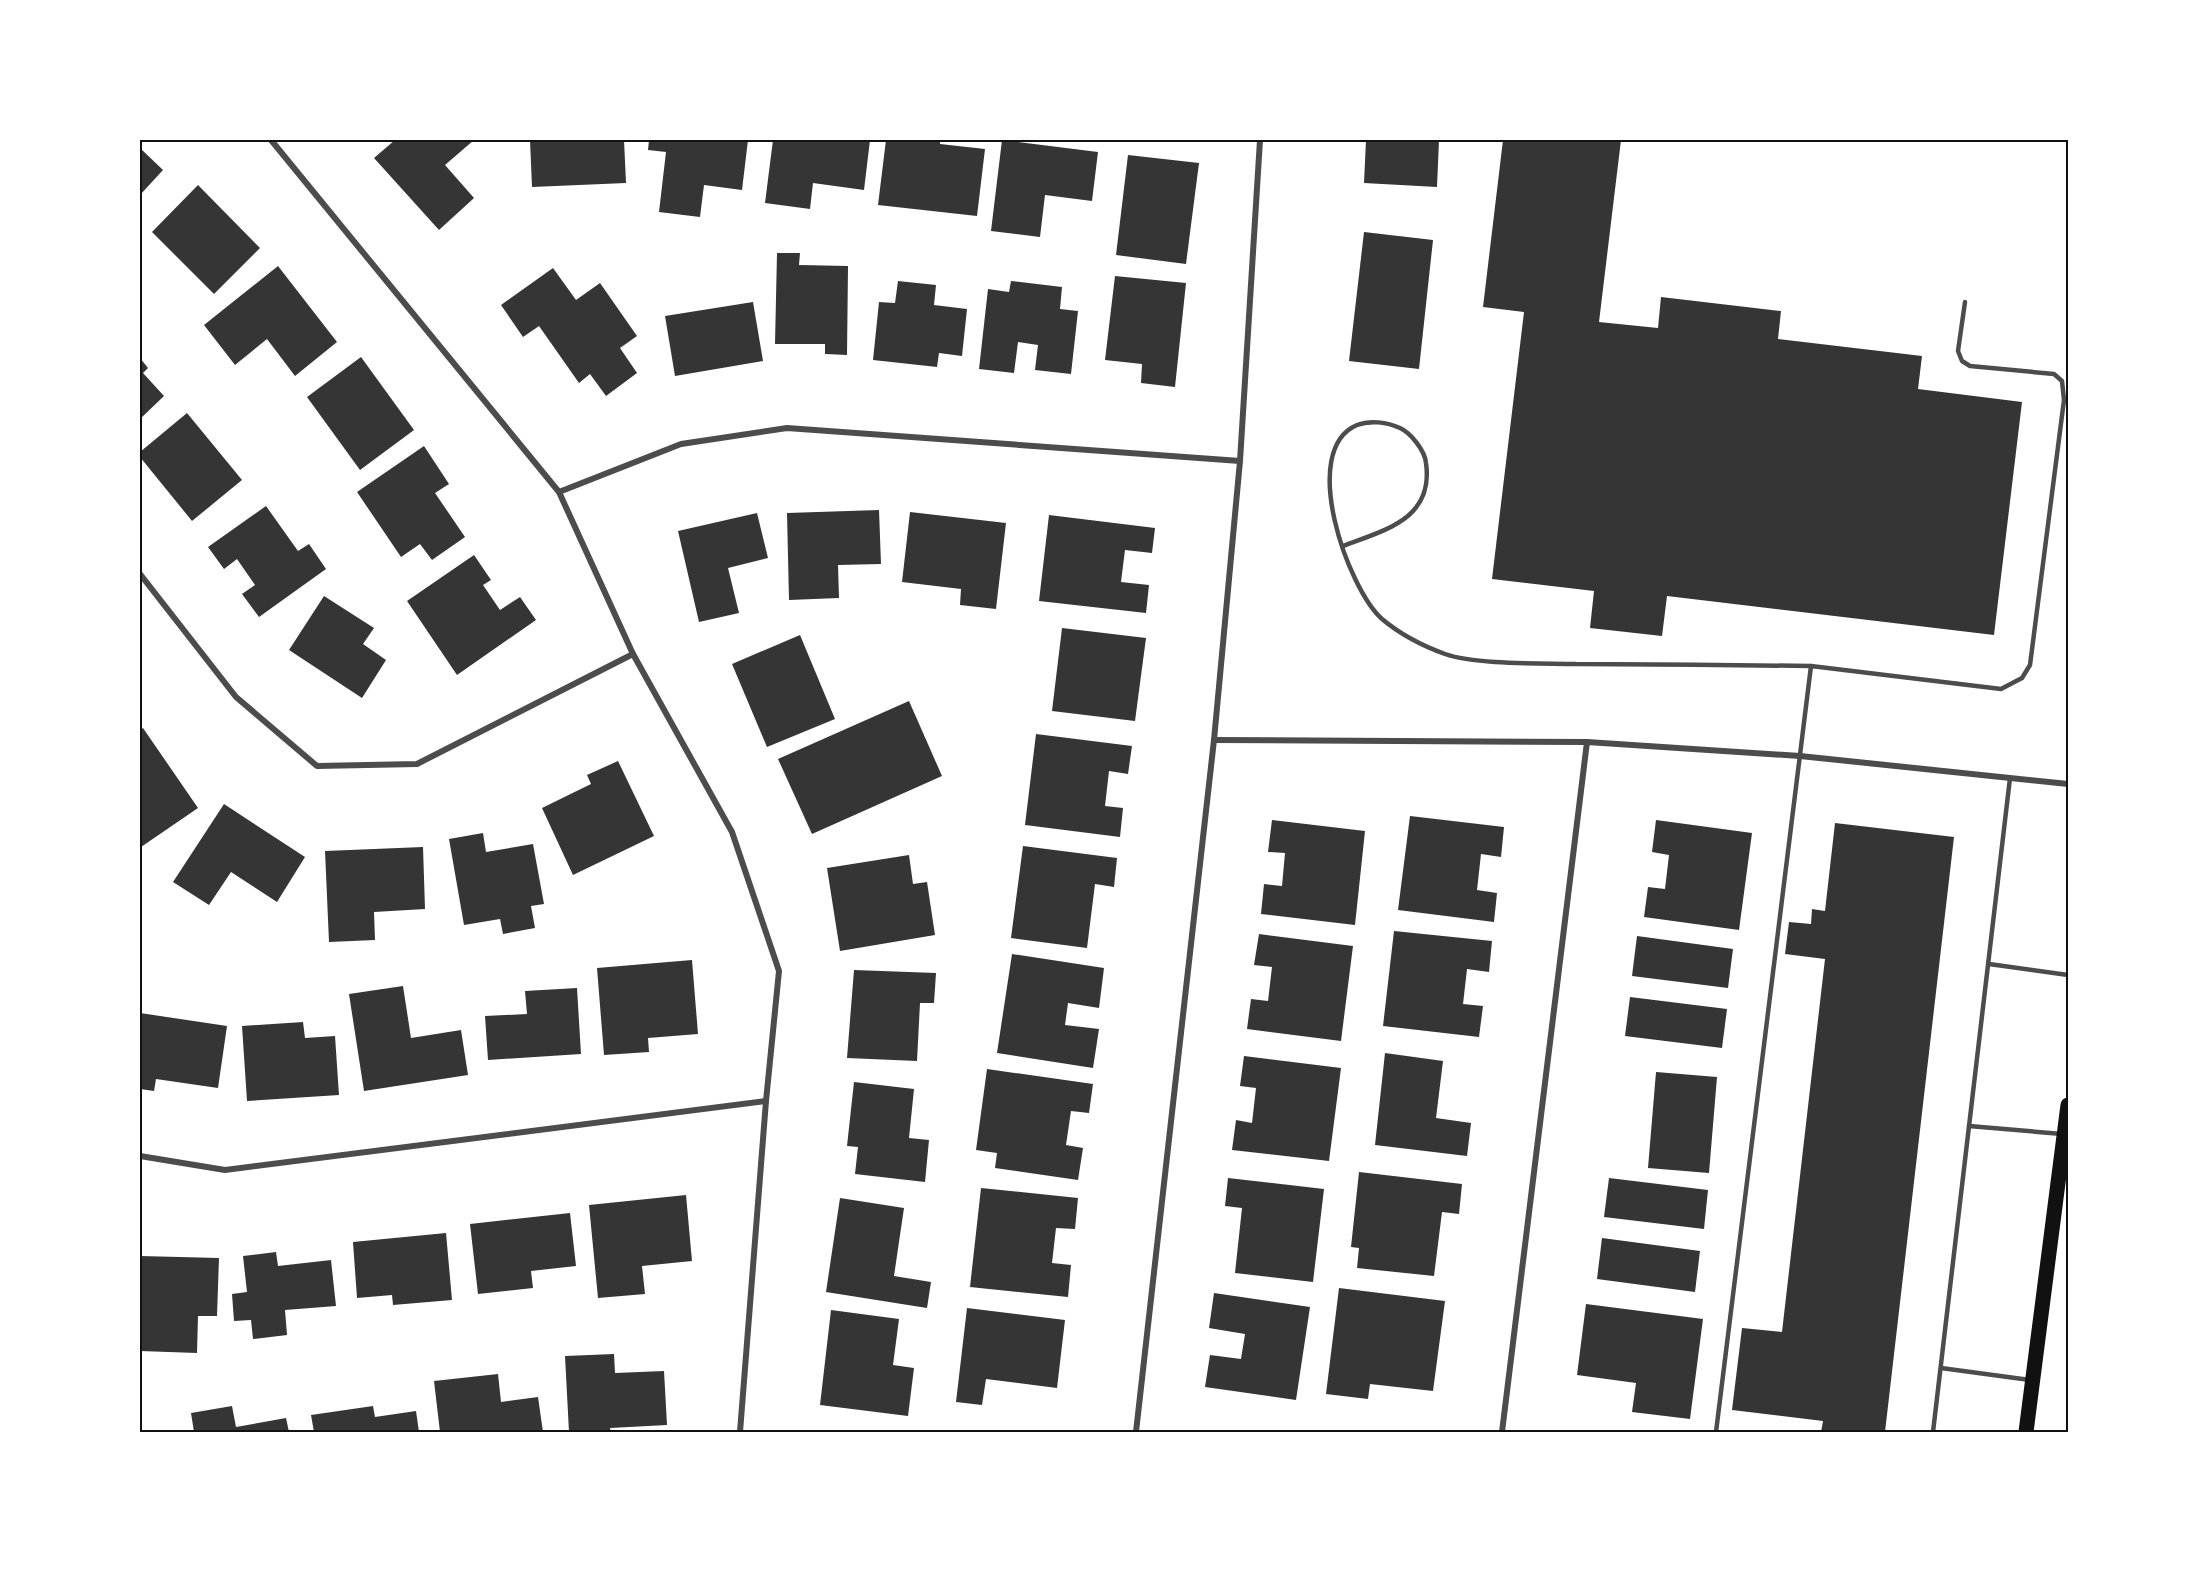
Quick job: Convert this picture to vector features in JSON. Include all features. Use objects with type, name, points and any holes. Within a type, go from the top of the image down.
[{"type":"main road","points":[[2026,1432],[2068,1105]]},
{"type":"street","points":[[271,140],[559,492],[633,654],[732,832],[779,971],[766,1101],[740,1432]]},
{"type":"street","points":[[1136,1432],[1214,740],[1240,460],[1260,140]]},
{"type":"street","points":[[559,492],[681,444],[787,429],[1240,460]]},
{"type":"street","points":[[140,573],[236,697],[317,766],[417,764],[633,654]]},
{"type":"street","points":[[1214,740],[1587,742],[1800,756],[2068,784]]},
{"type":"street","points":[[1502,1432],[1587,742]]},
{"type":"street","points":[[140,1156],[225,1170],[766,1101]]},
{"type":"lane","points":[[1343,546],[1389,529],[1418,508],[1424,494],[1428,474],[1425,458],[1417,444],[1403,429],[1387,423],[1365,422],[1348,429],[1335,445],[1329,465],[1328,490],[1343,546],[1357,582],[1381,618],[1416,643],[1448,655],[1487,661],[1811,666],[2001,689],[2022,678],[2030,664],[2064,400],[2062,381],[2054,374],[1970,366],[1962,361],[1958,351],[1965,302]]},
{"type":"lane","points":[[1716,1432],[1811,666]]},
{"type":"lane","points":[[1933,1432],[2010,778]]},
{"type":"lane","points":[[1989,964],[2068,975]]},
{"type":"lane","points":[[1970,1125],[2065,1134]]},
{"type":"lane","points":[[1941,1368],[2033,1381]]},
{"type":"building","points":[[395,140],[474,140],[445,165],[474,198],[439,230],[374,158]]},
{"type":"building","points":[[530,140],[624,140],[626,183],[532,187]]},
{"type":"building","points":[[649,140],[748,140],[742,190],[704,185],[700,217],[659,212],[666,152],[648,150]]},
{"type":"building","points":[[773,140],[870,140],[864,190],[813,183],[810,209],[765,203]]},
{"type":"building","points":[[886,140],[940,140],[940,144],[985,149],[977,216],[878,205]]},
{"type":"building","points":[[1002,140],[1098,152],[1092,201],[1045,195],[1040,237],[991,231]]},
{"type":"building","points":[[1366,140],[1439,140],[1437,187],[1364,183]]},
{"type":"building","points":[[1503,140],[1621,140],[1599,322],[1658,328],[1661,297],[1781,311],[1778,339],[1922,356],[1918,389],[2022,402],[1994,635],[1667,596],[1662,636],[1590,628],[1594,591],[1492,579],[1524,312],[1483,307]]},
{"type":"building","points":[[140,148],[163,170],[140,195]]},
{"type":"building","points":[[1128,155],[1199,163],[1186,264],[1116,255]]},
{"type":"building","points":[[198,185],[260,248],[214,294],[152,232]]},
{"type":"building","points":[[1364,232],[1433,240],[1419,369],[1349,361]]},
{"type":"building","points":[[777,253],[800,253],[799,265],[848,266],[847,355],[825,354],[825,344],[775,344]]},
{"type":"building","points":[[278,266],[337,342],[295,376],[267,339],[235,365],[204,325]]},
{"type":"building","points":[[553,268],[576,300],[600,283],[637,336],[620,348],[637,373],[606,396],[590,374],[579,383],[539,326],[523,337],[501,305]]},
{"type":"building","points":[[1115,276],[1186,283],[1175,387],[1141,383],[1142,364],[1105,360]]},
{"type":"building","points":[[898,281],[936,285],[934,305],[967,309],[962,356],[939,353],[937,367],[873,360],[879,302],[895,303]]},
{"type":"building","points":[[1011,281],[1062,287],[1060,309],[1078,311],[1071,374],[1035,370],[1038,345],[1018,342],[1014,373],[979,369],[988,289],[1009,292]]},
{"type":"building","points":[[753,302],[763,361],[675,376],[665,316]]},
{"type":"building","points":[[361,357],[414,430],[360,470],[307,397]]},
{"type":"building","points":[[140,358],[148,368],[143,373],[164,396],[140,419]]},
{"type":"building","points":[[187,413],[242,480],[192,521],[140,457],[140,452]]},
{"type":"building","points":[[424,446],[449,484],[435,493],[465,537],[432,560],[420,544],[401,557],[357,492]]},
{"type":"building","points":[[266,506],[298,551],[309,544],[326,569],[259,617],[242,594],[255,585],[237,559],[224,569],[208,547]]},
{"type":"building","points":[[879,510],[881,564],[838,565],[839,598],[789,600],[787,513]]},
{"type":"building","points":[[910,512],[1006,523],[996,609],[960,605],[961,589],[902,582]]},
{"type":"building","points":[[757,513],[768,558],[728,568],[739,613],[699,622],[678,531]]},
{"type":"building","points":[[1049,515],[1155,528],[1152,553],[1125,550],[1121,582],[1149,585],[1146,613],[1039,601]]},
{"type":"building","points":[[474,555],[491,580],[483,585],[500,610],[520,597],[536,620],[457,675],[407,601]]},
{"type":"building","points":[[324,596],[374,628],[363,644],[386,660],[362,698],[289,650]]},
{"type":"building","points":[[1062,628],[1146,638],[1135,721],[1052,711]]},
{"type":"building","points":[[800,635],[835,719],[767,747],[732,664]]},
{"type":"building","points":[[909,701],[942,776],[812,834],[778,759]]},
{"type":"building","points":[[143,728],[198,808],[141,847],[140,730]]},
{"type":"building","points":[[1036,734],[1132,746],[1128,774],[1109,771],[1105,806],[1123,808],[1120,837],[1025,825]]},
{"type":"building","points":[[618,761],[654,836],[573,875],[542,808],[591,784],[587,775]]},
{"type":"building","points":[[224,804],[305,857],[277,902],[231,872],[209,905],[173,882]]},
{"type":"building","points":[[1410,816],[1504,827],[1501,857],[1481,854],[1477,890],[1497,893],[1494,922],[1398,910]]},
{"type":"building","points":[[1272,820],[1365,831],[1355,925],[1261,914],[1264,884],[1282,886],[1285,853],[1268,852]]},
{"type":"building","points":[[1656,820],[1752,833],[1739,930],[1644,917],[1648,887],[1665,889],[1669,855],[1652,852]]},
{"type":"building","points":[[1835,823],[1954,837],[1885,1432],[1821,1432],[1823,1421],[1732,1410],[1742,1328],[1782,1332],[1825,959],[1785,954],[1789,922],[1811,924],[1812,909],[1825,911]]},
{"type":"building","points":[[483,833],[486,852],[533,844],[544,904],[531,906],[535,928],[503,934],[500,919],[464,925],[449,839]]},
{"type":"building","points":[[1023,846],[1117,858],[1114,887],[1095,884],[1087,948],[1011,938]]},
{"type":"building","points":[[423,847],[425,909],[374,912],[375,940],[329,942],[325,851]]},
{"type":"building","points":[[909,855],[913,884],[927,882],[935,935],[840,951],[827,868]]},
{"type":"building","points":[[1394,931],[1492,941],[1489,972],[1467,969],[1463,1004],[1483,1006],[1479,1037],[1383,1026]]},
{"type":"building","points":[[1259,934],[1353,946],[1341,1041],[1247,1029],[1251,999],[1268,1001],[1272,967],[1254,965]]},
{"type":"building","points":[[1637,936],[1733,949],[1728,988],[1632,976]]},
{"type":"building","points":[[1012,954],[1104,968],[1099,1008],[1068,1003],[1065,1025],[1099,1029],[1093,1068],[997,1053]]},
{"type":"building","points":[[692,960],[698,1034],[648,1038],[649,1052],[604,1055],[597,968]]},
{"type":"building","points":[[854,970],[936,973],[934,1003],[920,1003],[917,1061],[847,1058]]},
{"type":"building","points":[[403,986],[411,1038],[461,1030],[468,1075],[364,1091],[349,994]]},
{"type":"building","points":[[577,988],[581,1054],[488,1060],[485,1016],[527,1014],[525,991]]},
{"type":"building","points":[[1630,997],[1727,1009],[1722,1048],[1625,1036]]},
{"type":"building","points":[[140,1013],[227,1026],[218,1088],[156,1079],[154,1091],[140,1089]]},
{"type":"building","points":[[303,1022],[305,1038],[335,1036],[339,1095],[247,1101],[242,1026]]},
{"type":"building","points":[[1385,1053],[1443,1061],[1436,1118],[1471,1123],[1467,1156],[1375,1145]]},
{"type":"building","points":[[1244,1056],[1341,1068],[1329,1161],[1232,1150],[1236,1120],[1252,1123],[1256,1088],[1240,1086]]},
{"type":"building","points":[[987,1069],[1093,1084],[1089,1113],[1071,1111],[1066,1145],[1083,1148],[1078,1180],[995,1168],[997,1153],[976,1150]]},
{"type":"building","points":[[1656,1072],[1717,1077],[1709,1173],[1648,1168]]},
{"type":"building","points":[[854,1082],[914,1089],[909,1138],[929,1140],[925,1182],[855,1174],[858,1147],[847,1146]]},
{"type":"building","points":[[1359,1172],[1462,1184],[1459,1214],[1442,1212],[1434,1276],[1357,1268],[1359,1248],[1351,1247]]},
{"type":"building","points":[[1228,1178],[1324,1189],[1313,1282],[1235,1273],[1242,1208],[1225,1206]]},
{"type":"building","points":[[1609,1178],[1708,1190],[1704,1229],[1604,1217]]},
{"type":"building","points":[[981,1188],[1078,1198],[1075,1229],[1056,1228],[1052,1263],[1071,1265],[1068,1297],[970,1287]]},
{"type":"building","points":[[686,1195],[692,1261],[642,1266],[645,1294],[598,1298],[589,1205]]},
{"type":"building","points":[[840,1198],[904,1208],[894,1276],[931,1282],[927,1308],[826,1292]]},
{"type":"building","points":[[570,1213],[576,1266],[531,1271],[533,1288],[478,1294],[470,1224]]},
{"type":"building","points":[[446,1233],[452,1300],[393,1305],[392,1295],[357,1298],[353,1242]]},
{"type":"building","points":[[1602,1238],[1700,1251],[1695,1292],[1597,1279]]},
{"type":"building","points":[[276,1252],[278,1266],[331,1260],[336,1306],[285,1310],[287,1335],[253,1339],[251,1320],[234,1321],[232,1294],[247,1292],[243,1256]]},
{"type":"building","points":[[140,1256],[219,1258],[217,1316],[198,1316],[197,1353],[140,1351]]},
{"type":"building","points":[[1339,1288],[1445,1301],[1433,1391],[1370,1384],[1368,1399],[1326,1394]]},
{"type":"building","points":[[1214,1293],[1310,1307],[1296,1400],[1205,1387],[1210,1355],[1241,1359],[1245,1334],[1209,1328]]},
{"type":"building","points":[[1586,1304],[1703,1319],[1690,1419],[1632,1412],[1636,1383],[1577,1375]]},
{"type":"building","points":[[967,1308],[1065,1320],[1057,1388],[986,1379],[982,1405],[956,1402]]},
{"type":"building","points":[[831,1310],[899,1319],[893,1365],[914,1368],[908,1416],[820,1405]]},
{"type":"building","points":[[614,1354],[615,1373],[664,1371],[667,1425],[610,1428],[611,1432],[569,1432],[565,1356]]},
{"type":"building","points":[[498,1374],[501,1402],[538,1397],[543,1432],[440,1432],[434,1381]]},
{"type":"building","points":[[232,1406],[236,1427],[286,1418],[289,1432],[194,1432],[191,1413]]},
{"type":"building","points":[[373,1406],[375,1417],[416,1411],[419,1432],[314,1432],[311,1415]]}]
